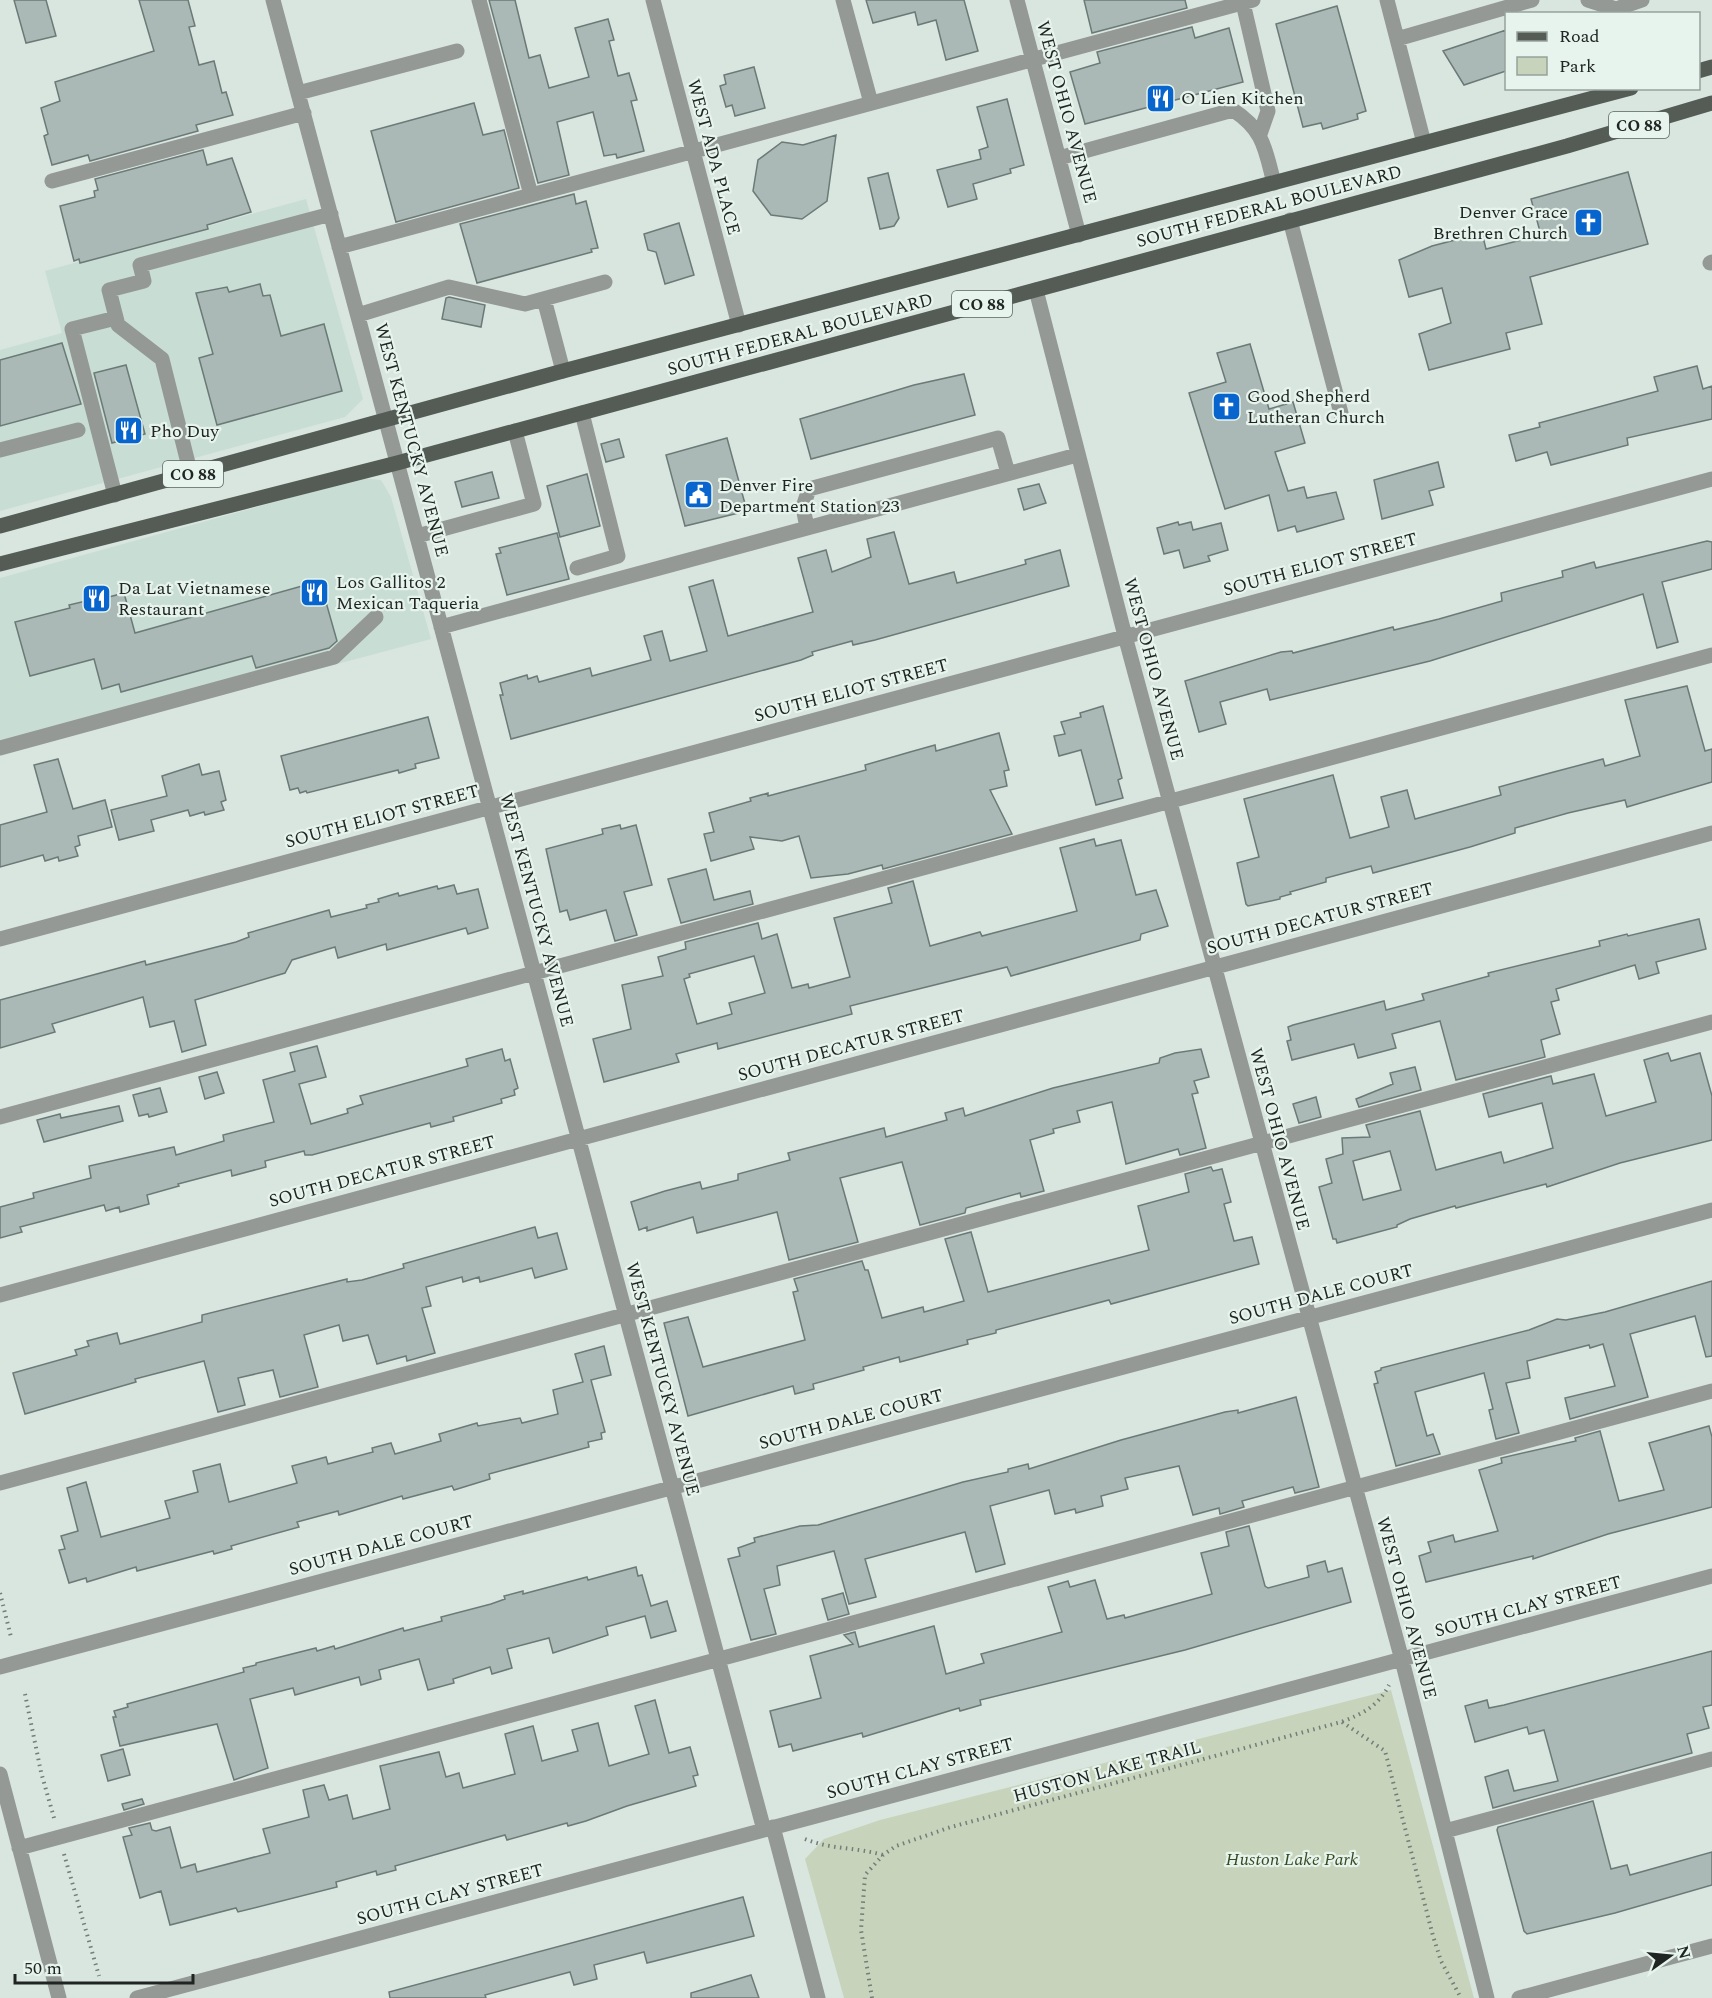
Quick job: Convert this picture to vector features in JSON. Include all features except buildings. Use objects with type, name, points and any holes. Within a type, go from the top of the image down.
[{"type":"main road","name":"SOUTH FEDERAL BOULEVARD","points":[[0,526],[387,422],[563,371],[1623,90]]},
{"type":"main road","name":"SOUTH FEDERAL BOULEVARD","points":[[0,564],[397,463],[1712,104]]},
{"type":"street","name":"WEST KENTUCKY AVENUE","points":[[273,0],[718,1659],[818,1998]]},
{"type":"street","points":[[479,0],[531,195]]},
{"type":"street","name":"WEST ADA PLACE","points":[[653,0],[739,325]]},
{"type":"street","points":[[843,0],[871,103]]},
{"type":"street","name":"WEST OHIO AVENUE","points":[[1017,0],[1079,235]]},
{"type":"street","points":[[1387,0],[1424,143]]},
{"type":"street","points":[[1397,39],[1532,0]]},
{"type":"street","points":[[1588,0],[1617,11],[1642,0]]},
{"type":"street","points":[[339,247],[1032,60],[1209,6],[1248,1],[1268,111],[1260,134]]},
{"type":"street","points":[[298,93],[457,51]]},
{"type":"street","points":[[1059,158],[1233,110],[1249,120],[1260,134],[1274,183]]},
{"type":"street","points":[[52,181],[304,113]]},
{"type":"street","points":[[191,475],[162,359],[118,325],[109,290],[144,281],[140,265],[331,214]]},
{"type":"street","points":[[1290,220],[1342,417]]},
{"type":"street","points":[[358,315],[449,287],[525,304],[605,282]]},
{"type":"street","name":"WEST OHIO AVENUE","points":[[1036,290],[1077,455],[1169,801],[1402,1660],[1487,1998]]},
{"type":"street","points":[[544,299],[563,371]]},
{"type":"street","points":[[115,495],[72,329],[116,318]]},
{"type":"street","points":[[582,413],[624,578]]},
{"type":"street","points":[[0,450],[78,430]]},
{"type":"street","points":[[417,536],[534,504],[515,431]]},
{"type":"street","points":[[807,528],[803,507],[809,489],[998,438],[1008,473]]},
{"type":"street","points":[[441,627],[1077,455]]},
{"type":"street","name":"SOUTH ELIOT STREET","points":[[0,939],[1712,479]]},
{"type":"street","points":[[578,568],[618,556]]},
{"type":"street","points":[[0,748],[334,657],[376,617]]},
{"type":"street","points":[[0,1117],[1712,655]]},
{"type":"street","name":"SOUTH DECATUR STREET","points":[[0,1295],[1712,833]]},
{"type":"street","points":[[0,1484],[1712,1022]]},
{"type":"street","name":"SOUTH DALE COURT","points":[[0,1666],[1712,1210]]},
{"type":"street","points":[[19,1848],[1712,1391]]},
{"type":"street","name":"SOUTH CLAY STREET","points":[[138,1998],[1712,1576]]},
{"type":"street","points":[[1445,1831],[1712,1759]]},
{"type":"street","points":[[0,1774],[59,1998]]},
{"type":"street","points":[[1519,1998],[1712,1946]]},
{"type":"path","points":[[0,1593],[11,1637]]},
{"type":"path","name":"HUSTON LAKE TRAIL","points":[[872,1998],[861,1930],[865,1875],[883,1855],[896,1846],[951,1827],[1358,1716],[1381,1700],[1402,1660]]},
{"type":"path","points":[[1341,1722],[1385,1751],[1433,1936],[1441,1961],[1461,1998]]},
{"type":"path","points":[[768,1829],[827,1848],[862,1849],[883,1855]]},
{"type":"shaded area","points":[[306,199],[363,399],[345,417],[0,511],[0,350],[62,333],[45,271]]},
{"type":"shaded area","points":[[362,478],[381,480],[391,497],[431,639],[0,754],[0,578]]},
{"type":"green space","name":"Huston Lake Park","points":[[1391,1690],[1474,1998],[844,1998],[805,1859],[824,1839],[880,1820]]},
{"type":"place","name":"O Lien Kitchen","points":[[1160,98]]},
{"type":"place","name":"Denver Grace Brethren Church","points":[[1589,222]]},
{"type":"place","name":"Good Shepherd Lutheran Church","points":[[1226,406]]},
{"type":"place","name":"Pho Duy","points":[[129,431]]},
{"type":"place","name":"Denver Fire Department Station 23","points":[[698,495]]},
{"type":"place","name":"Los Gallitos 2 Mexican Taqueria","points":[[315,592]]},
{"type":"place","name":"Da Lat Vietnamese Restaurant","points":[[97,598]]}]
